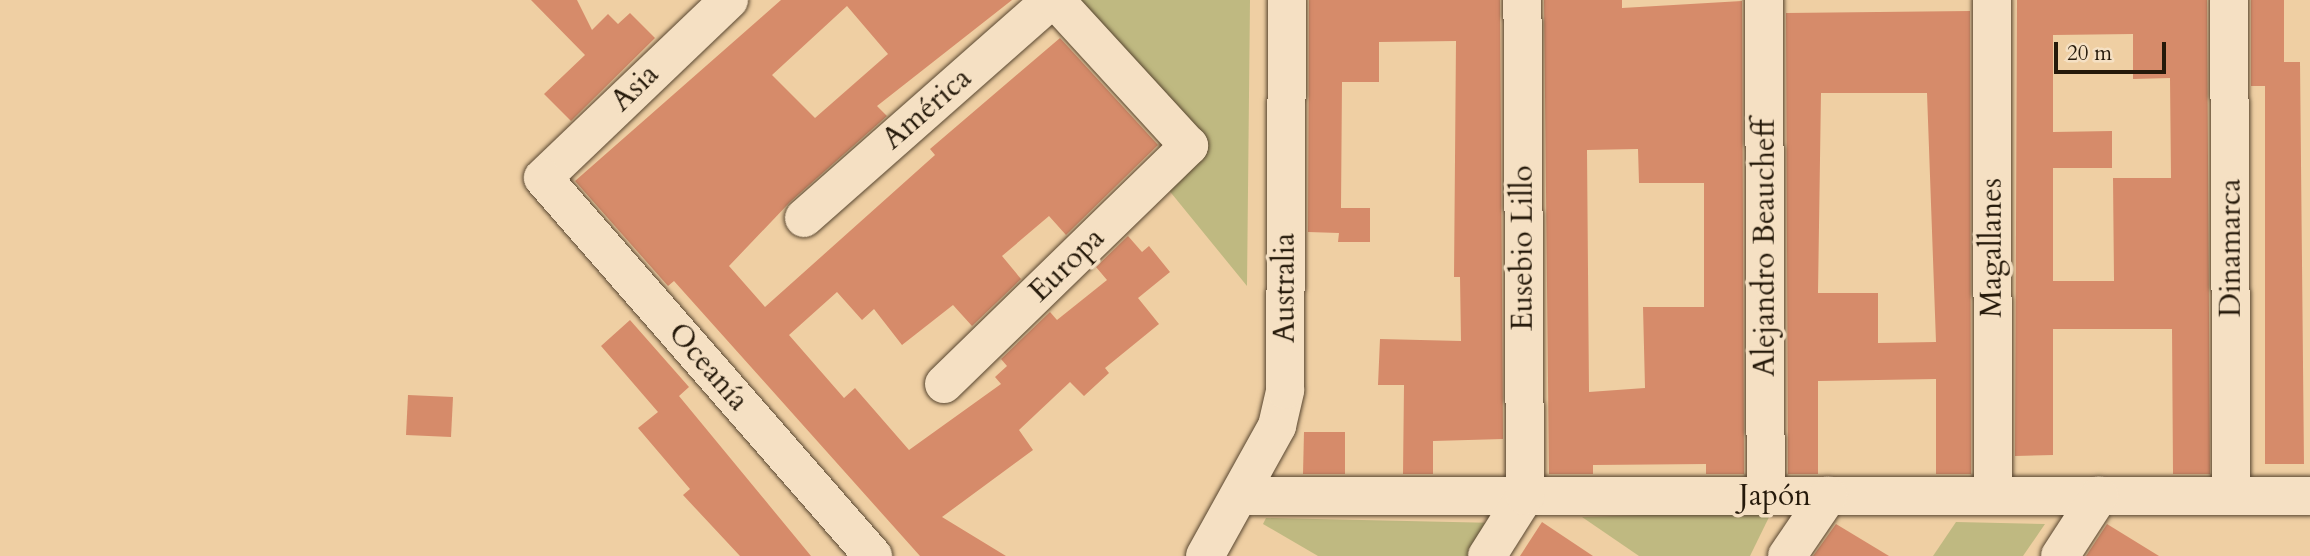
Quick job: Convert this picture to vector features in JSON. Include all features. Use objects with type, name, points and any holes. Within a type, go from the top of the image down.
[{"type":"street","name":"Asia","points":[[543,178],[729,0]]},
{"type":"street","name":"Europa","points":[[944,384],[1189,146],[1053,0]]},
{"type":"street","name":"América","points":[[804,218],[1053,0]]},
{"type":"street","name":"Australia","points":[[1205,556],[1278,426],[1285,390],[1287,0]]},
{"type":"street","name":"Eusebio Lillo","points":[[1522,0],[1525,496]]},
{"type":"street","name":"Alejandro Beaucheff","points":[[1764,0],[1766,496]]},
{"type":"street","name":"Magallanes","points":[[1992,0],[1993,496]]},
{"type":"street","name":"Dinamarca","points":[[2229,0],[2232,496]]},
{"type":"street","name":"Oceanía","points":[[543,178],[873,556]]},
{"type":"street","name":"Japón","points":[[1240,496],[2310,496]]},
{"type":"street","points":[[1487,556],[1525,496]]},
{"type":"street","points":[[1787,556],[1828,496]]},
{"type":"street","points":[[2060,556],[2099,496]]},
{"type":"shaded area","points":[[1066,0],[1250,0],[1247,286],[1163,183],[1197,138]]},
{"type":"shaded area","points":[[1772,511],[1750,556],[1639,556],[1582,517]]},
{"type":"shaded area","points":[[1266,518],[1498,523],[1476,556],[1318,556],[1263,524]]},
{"type":"shaded area","points":[[1956,522],[2045,524],[2023,556],[1933,556]]},
{"type":"building","points":[[531,0],[577,0],[592,30],[608,14],[618,24],[630,13],[655,38],[571,121],[544,94],[585,55]]},
{"type":"building","points":[[781,0],[1012,0],[877,106],[887,116],[790,202],[729,266],[765,307],[935,155],[930,149],[1060,38],[1158,145],[1066,235],[1049,216],[1002,256],[1021,279],[972,326],[953,305],[902,345],[874,309],[862,320],[837,292],[789,335],[844,398],[855,388],[909,450],[1001,384],[995,377],[1007,366],[1001,359],[1050,312],[1057,320],[1107,280],[1096,267],[1128,236],[1142,252],[1149,246],[1170,272],[1138,298],[1159,324],[1105,368],[1109,373],[1084,396],[1070,382],[1019,430],[1033,450],[942,517],[1006,556],[920,556],[674,281],[668,286],[575,181]],"holes":[[[847,6],[888,54],[815,118],[772,75]]]},
{"type":"building","points":[[1309,0],[1500,0],[1503,439],[1433,441],[1433,474],[1403,474],[1404,385],[1378,385],[1380,339],[1461,341],[1460,277],[1454,277],[1456,41],[1379,42],[1379,82],[1342,82],[1341,208],[1370,208],[1370,242],[1338,242],[1339,233],[1308,232]]},
{"type":"building","points":[[1544,0],[1622,0],[1622,8],[1742,1],[1744,474],[1706,474],[1706,464],[1593,465],[1593,474],[1549,474]],"holes":[[[1638,149],[1639,183],[1704,183],[1704,307],[1643,307],[1645,388],[1589,392],[1587,150]]]},
{"type":"building","points":[[2017,0],[2207,0],[2210,474],[2173,474],[2172,329],[2053,329],[2053,455],[2015,456]],"holes":[[[2133,34],[2133,79],[2170,78],[2171,178],[2113,178],[2114,281],[2053,281],[2053,168],[2112,168],[2112,131],[2053,132],[2053,35]]]},
{"type":"building","points":[[2251,0],[2284,0],[2284,62],[2300,62],[2304,464],[2265,464],[2265,86],[2251,86]]},
{"type":"building","points":[[1970,11],[1971,474],[1936,474],[1936,379],[1818,381],[1818,474],[1788,474],[1786,13]],"holes":[[[1821,93],[1927,93],[1936,342],[1878,343],[1878,293],[1818,293]]]},
{"type":"building","points":[[630,320],[689,387],[679,396],[811,556],[740,556],[683,495],[690,489],[638,428],[658,412],[601,346]]},
{"type":"building","points":[[408,395],[453,397],[451,437],[406,435]]},
{"type":"building","points":[[1304,432],[1345,432],[1345,474],[1303,474]]},
{"type":"building","points":[[1542,522],[1593,556],[1520,556]]},
{"type":"building","points":[[1836,524],[1889,556],[1813,556]]},
{"type":"building","points":[[2107,524],[2159,556],[2086,556]]}]
